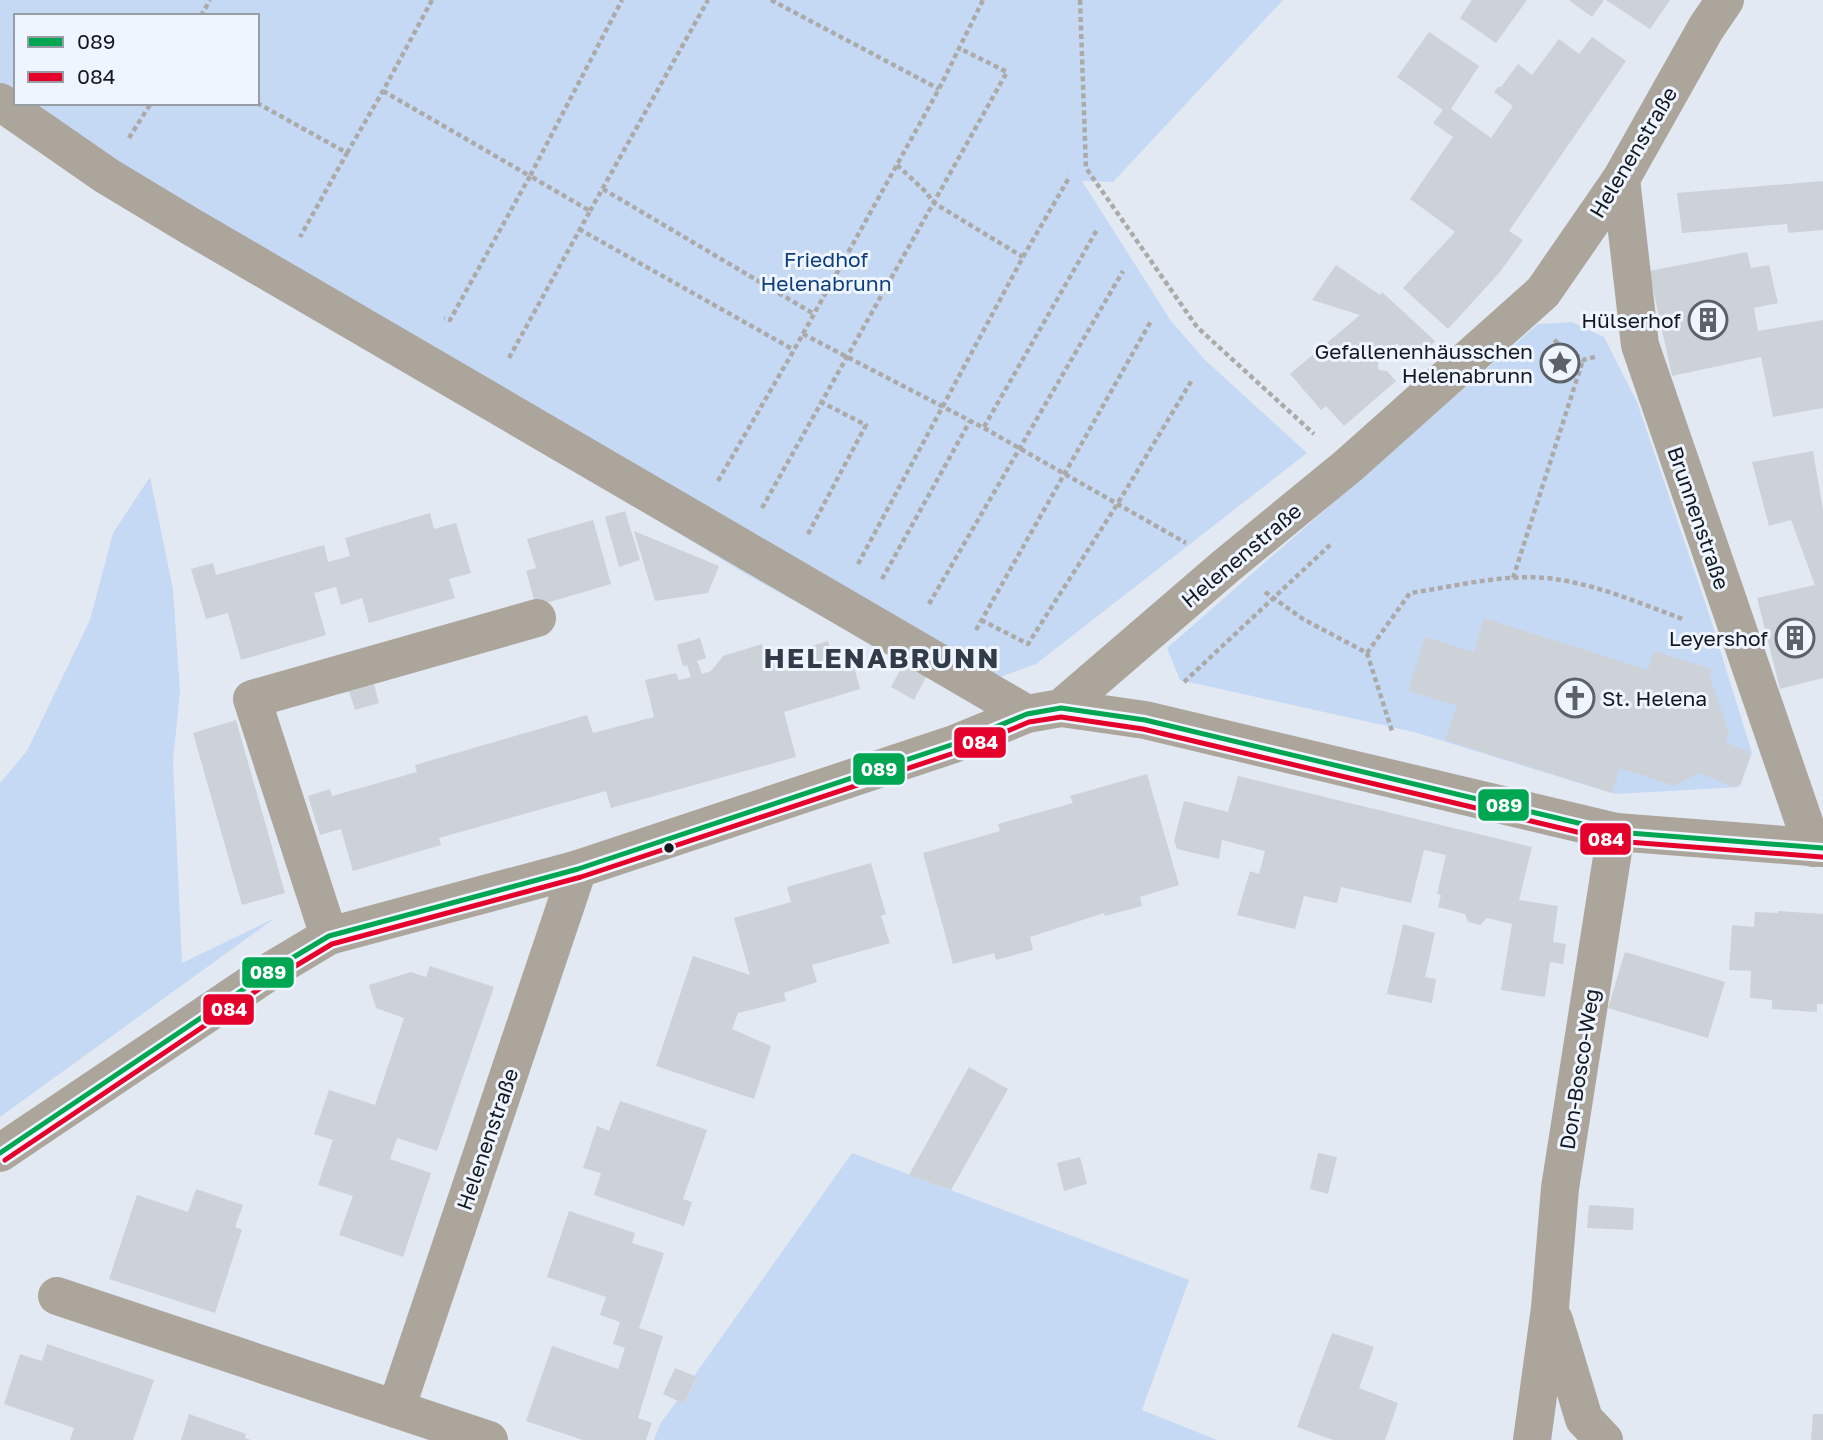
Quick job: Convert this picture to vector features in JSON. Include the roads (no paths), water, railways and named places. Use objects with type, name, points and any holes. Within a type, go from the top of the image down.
[{"type":"street","name":"Helenenstraße","points":[[0,1153],[272,970],[329,936],[578,869],[954,744],[1044,711],[1348,466],[1543,292],[1621,179],[1706,28],[1725,0]]},
{"type":"street","points":[[0,102],[107,176],[487,398],[1044,711],[1145,720],[1616,832],[1818,848]]},
{"type":"street","name":"Brunnenstraße","points":[[1621,179],[1640,345],[1741,642],[1818,848]]},
{"type":"street","points":[[329,936],[252,699],[537,618]]},
{"type":"street","name":"Don-Bosco-Weg","points":[[1532,1440],[1550,1308],[1560,1188],[1616,832]]},
{"type":"street","name":"Helenenstraße","points":[[396,1409],[578,869]]},
{"type":"street","points":[[57,1296],[489,1440]]},
{"type":"street","name":"Don-Bosco-Weg","points":[[1550,1308],[1584,1419],[1604,1440]]},
{"type":"place","name":"Hülserhof","points":[[1708,320]]},
{"type":"place","name":"Gefallenenhäusschen Helenabrunn","points":[[1560,363]]},
{"type":"place","name":"Leyershof","points":[[1795,638]]},
{"type":"place","name":"St. Helena","points":[[1575,698]]},
{"type":"district","name":"HELENABRUNN","points":[[882,657]]},
{"type":"park label","name":"Friedhof Helenabrunn","points":[[826,271]]}]
